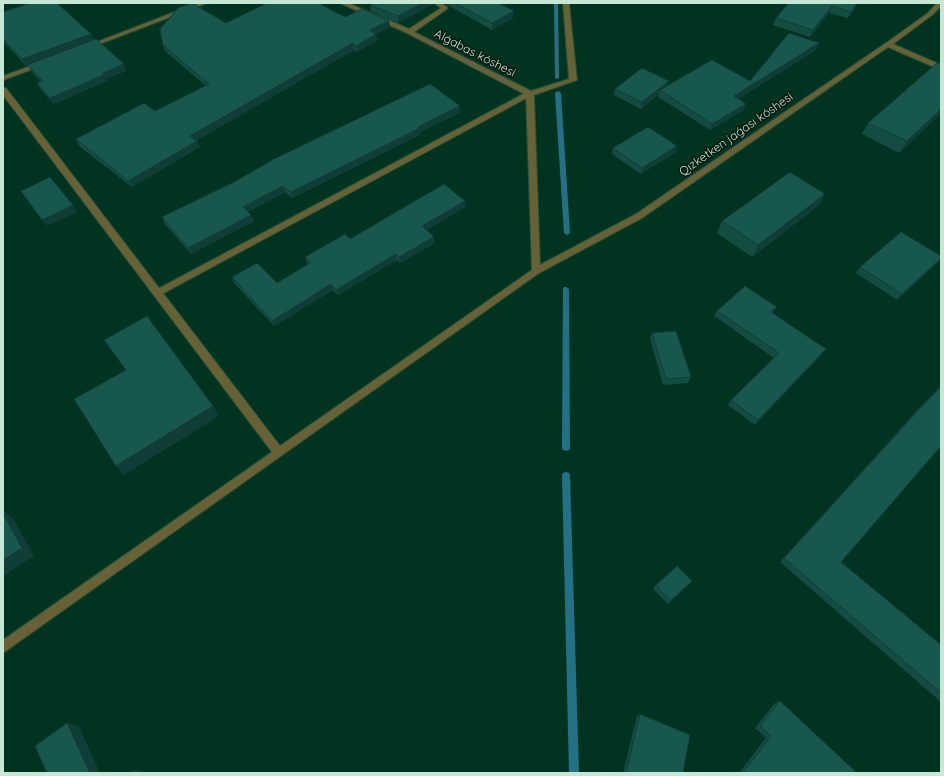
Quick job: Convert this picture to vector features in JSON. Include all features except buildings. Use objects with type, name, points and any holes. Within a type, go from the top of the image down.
[{"type":"street","points":[[84,48],[204,3]]},
{"type":"street","name":"Alǵabas kóshesi","points":[[343,3],[409,32],[530,94]]},
{"type":"street","name":"Alǵabas kóshesi","points":[[409,32],[445,8],[437,3]]},
{"type":"street","points":[[157,293],[530,94],[573,80],[566,3]]},
{"type":"street","name":"Qızketken jaǵası kóshesi","points":[[3,647],[536,271],[639,216],[888,44],[930,14],[940,3]]},
{"type":"street","points":[[888,44],[941,68]]},
{"type":"street","points":[[3,78],[47,62]]},
{"type":"street","points":[[3,90],[279,453]]},
{"type":"street","points":[[530,94],[536,271]]},
{"type":"waterway","points":[[556,3],[557,78]]},
{"type":"waterway","points":[[558,93],[567,233]]},
{"type":"waterway","points":[[566,289],[566,448]]},
{"type":"waterway","points":[[566,475],[574,773]]}]
